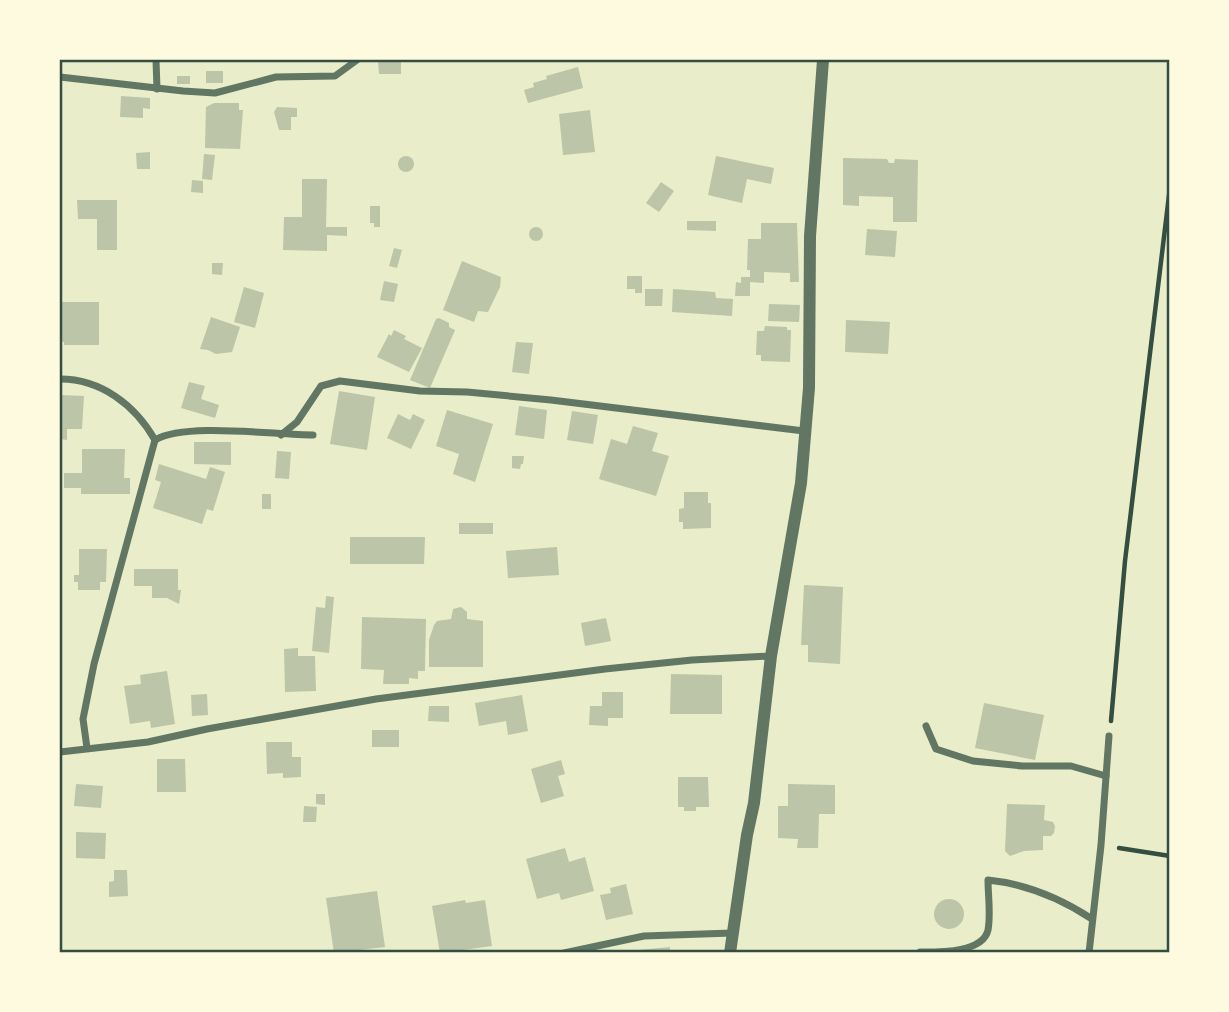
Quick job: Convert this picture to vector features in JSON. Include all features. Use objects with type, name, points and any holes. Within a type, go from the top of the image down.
[{"type":"street","points":[[156,60],[157,89]]},
{"type":"street","points":[[60,77],[215,93],[276,77],[335,76],[357,60]]},
{"type":"street","points":[[730,953],[754,803],[772,656],[801,482],[809,388],[810,236],[822,60]]},
{"type":"street","points":[[60,379],[95,386],[117,396],[134,412],[155,440]]},
{"type":"street","points":[[281,435],[297,422],[321,386],[340,381],[420,391],[467,392],[551,400],[804,431]]},
{"type":"street","points":[[87,748],[83,719],[94,664],[155,440],[164,434],[195,432],[313,435]]},
{"type":"street","points":[[60,752],[148,742],[376,699],[618,668],[692,660],[772,656]]},
{"type":"street","points":[[926,726],[936,749],[972,761],[1022,766],[1072,766],[1106,776]]},
{"type":"street","points":[[1089,953],[1109,736]]},
{"type":"street","points":[[920,952],[956,951],[982,941],[988,932],[988,880],[1009,882],[1065,901],[1092,919]]},
{"type":"street","points":[[564,953],[644,936],[732,933]]},
{"type":"path","points":[[1109,736],[1125,561],[1170,187]]},
{"type":"path","points":[[1101,845],[1170,856]]},
{"type":"building","points":[[378,60],[401,60],[401,74],[379,74]]},
{"type":"building","points":[[578,67],[583,88],[528,103],[524,90],[534,87],[533,83],[547,79],[546,76]]},
{"type":"building","points":[[206,71],[223,71],[223,83],[206,83]]},
{"type":"building","points":[[177,76],[190,76],[190,84],[177,84]]},
{"type":"building","points":[[121,96],[150,98],[150,109],[143,108],[143,118],[120,117]]},
{"type":"building","points":[[214,103],[239,103],[239,110],[243,110],[240,149],[205,148],[206,107]]},
{"type":"building","points":[[277,107],[297,108],[297,117],[291,117],[291,130],[279,130],[274,112]]},
{"type":"building","points":[[590,110],[595,152],[563,155],[559,114]]},
{"type":"building","points":[[150,152],[150,169],[137,169],[136,153]]},
{"type":"building","points":[[204,154],[215,155],[212,180],[202,179]]},
{"type":"building","points":[[403,156],[409,156],[414,164],[412,170],[403,172],[398,167],[398,161]]},
{"type":"building","points":[[716,156],[774,168],[771,184],[747,179],[742,203],[708,195]]},
{"type":"building","points":[[843,158],[887,159],[889,163],[894,163],[895,159],[918,160],[917,222],[893,222],[893,197],[859,196],[859,206],[843,205]]},
{"type":"building","points":[[302,179],[327,179],[326,227],[347,227],[347,236],[327,235],[327,251],[283,250],[284,217],[302,217]]},
{"type":"building","points":[[192,180],[203,181],[203,193],[191,192]]},
{"type":"building","points":[[661,182],[674,191],[659,212],[646,203]]},
{"type":"building","points":[[77,200],[117,200],[117,250],[97,250],[97,219],[78,219]]},
{"type":"building","points":[[370,206],[380,206],[380,227],[374,227],[374,223],[370,223]]},
{"type":"building","points":[[687,221],[716,221],[716,231],[687,230]]},
{"type":"building","points":[[761,223],[797,223],[799,282],[790,282],[790,273],[764,272],[764,283],[750,282],[750,296],[735,296],[736,282],[741,283],[741,277],[750,277],[750,270],[747,270],[748,239],[761,239]]},
{"type":"building","points":[[533,227],[539,227],[543,234],[539,241],[533,241],[529,237],[529,231]]},
{"type":"building","points":[[867,229],[897,231],[895,257],[865,255]]},
{"type":"building","points":[[394,248],[402,250],[397,268],[389,266]]},
{"type":"building","points":[[462,261],[501,277],[500,287],[488,312],[478,311],[474,322],[443,310]]},
{"type":"building","points":[[212,263],[223,263],[222,275],[212,274]]},
{"type":"building","points":[[627,276],[642,276],[642,293],[627,289]]},
{"type":"building","points":[[384,281],[398,284],[394,302],[380,300]]},
{"type":"building","points":[[244,287],[264,293],[255,328],[234,322]]},
{"type":"building","points":[[645,289],[663,289],[662,306],[645,306]]},
{"type":"building","points":[[673,289],[715,292],[716,298],[733,299],[732,316],[672,312]]},
{"type":"building","points":[[60,302],[99,302],[99,345],[64,345],[64,342],[60,342]]},
{"type":"building","points":[[769,304],[800,305],[799,322],[768,321]]},
{"type":"building","points":[[211,317],[240,327],[232,352],[216,354],[200,349]]},
{"type":"building","points":[[439,318],[455,330],[430,388],[410,380],[436,319]]},
{"type":"building","points":[[846,320],[890,322],[888,354],[845,352]]},
{"type":"building","points":[[765,326],[787,327],[787,330],[791,330],[790,362],[761,361],[761,355],[756,355],[757,331],[764,331]]},
{"type":"building","points":[[394,330],[406,336],[404,339],[422,348],[409,372],[377,357]]},
{"type":"building","points":[[516,342],[533,343],[529,374],[512,372]]},
{"type":"building","points":[[189,382],[205,386],[201,399],[219,405],[215,418],[181,408]]},
{"type":"building","points":[[339,391],[375,397],[367,450],[330,444]]},
{"type":"building","points":[[60,395],[84,396],[82,429],[67,429],[67,440],[60,439]]},
{"type":"building","points":[[519,406],[547,410],[544,439],[515,435]]},
{"type":"building","points":[[447,410],[493,424],[475,482],[453,474],[459,454],[436,446]]},
{"type":"building","points":[[572,411],[598,415],[593,444],[567,440]]},
{"type":"building","points":[[398,414],[410,420],[413,414],[425,420],[411,449],[387,438]]},
{"type":"building","points":[[633,426],[658,433],[652,451],[669,456],[656,496],[599,479],[611,439],[627,444]]},
{"type":"building","points":[[194,442],[231,442],[231,465],[194,464]]},
{"type":"building","points":[[82,449],[125,449],[124,478],[130,478],[130,494],[81,494],[81,488],[64,488],[64,473],[82,473]]},
{"type":"building","points":[[277,451],[291,452],[289,479],[275,478]]},
{"type":"building","points":[[512,456],[524,456],[520,469],[512,468]]},
{"type":"building","points":[[159,464],[206,479],[210,467],[225,472],[213,511],[207,509],[202,524],[153,508],[161,482],[155,480]]},
{"type":"building","points":[[684,492],[708,492],[711,528],[683,529],[683,522],[679,522],[679,509],[684,508]]},
{"type":"building","points":[[262,494],[271,494],[271,509],[262,509]]},
{"type":"building","points":[[459,523],[493,523],[493,534],[459,534]]},
{"type":"building","points":[[350,537],[425,537],[424,564],[350,564]]},
{"type":"building","points":[[557,547],[559,575],[508,578],[506,551]]},
{"type":"building","points":[[79,549],[107,549],[106,582],[100,582],[100,590],[78,590],[74,575],[79,575]]},
{"type":"building","points":[[134,569],[178,569],[178,590],[181,590],[179,604],[167,598],[152,598],[152,586],[134,586]]},
{"type":"building","points":[[804,585],[843,587],[840,664],[808,662],[808,645],[801,645]]},
{"type":"building","points":[[326,596],[334,597],[329,653],[312,651],[316,607],[325,608]]},
{"type":"building","points":[[461,607],[467,612],[467,619],[483,621],[483,667],[429,667],[429,640],[434,625],[437,621],[451,619],[453,609]]},
{"type":"building","points":[[362,617],[426,619],[425,671],[418,671],[418,679],[409,678],[409,684],[383,684],[384,670],[361,669]]},
{"type":"building","points":[[606,618],[611,641],[585,646],[581,623]]},
{"type":"building","points":[[298,648],[298,656],[315,656],[316,691],[285,692],[284,649]]},
{"type":"building","points":[[167,671],[175,724],[151,728],[150,721],[130,724],[124,686],[141,684],[140,675]]},
{"type":"building","points":[[671,674],[722,675],[722,714],[670,714]]},
{"type":"building","points":[[602,692],[623,692],[623,718],[608,718],[608,726],[589,725],[590,706],[602,706]]},
{"type":"building","points":[[207,694],[208,715],[192,716],[191,695]]},
{"type":"building","points":[[522,695],[528,731],[508,735],[506,721],[479,726],[475,703]]},
{"type":"building","points":[[984,703],[1044,715],[1035,760],[975,748]]},
{"type":"building","points":[[429,706],[449,706],[449,722],[428,721]]},
{"type":"building","points":[[372,730],[399,730],[399,747],[372,747]]},
{"type":"building","points":[[266,742],[292,742],[292,757],[301,757],[301,777],[283,778],[283,773],[267,774]]},
{"type":"building","points":[[157,759],[185,759],[186,792],[157,792]]},
{"type":"building","points":[[561,760],[565,774],[558,776],[564,796],[541,803],[531,769]]},
{"type":"building","points":[[678,777],[708,777],[709,807],[684,811],[684,807],[678,807]]},
{"type":"building","points":[[76,784],[103,786],[101,808],[74,806]]},
{"type":"building","points":[[788,784],[835,785],[835,814],[819,814],[818,848],[797,848],[798,839],[778,838],[778,806],[788,806]]},
{"type":"building","points":[[316,794],[325,794],[325,805],[316,804]]},
{"type":"building","points":[[1007,804],[1045,805],[1044,820],[1053,822],[1055,826],[1051,836],[1043,836],[1043,850],[1024,851],[1010,856],[1005,851]]},
{"type":"building","points":[[304,806],[317,807],[316,822],[303,822]]},
{"type":"building","points":[[76,832],[106,833],[105,859],[76,858]]},
{"type":"building","points":[[565,848],[569,862],[585,857],[594,891],[561,900],[559,893],[537,899],[526,859]]},
{"type":"building","points":[[114,870],[127,870],[128,896],[109,897],[109,882],[114,881]]},
{"type":"building","points":[[626,884],[633,914],[606,920],[600,895],[611,893],[610,888]]},
{"type":"building","points":[[377,891],[385,947],[334,953],[326,898]]},
{"type":"building","points":[[949,899],[960,903],[964,914],[960,925],[949,929],[938,925],[934,914],[938,903]]},
{"type":"building","points":[[465,900],[466,903],[485,900],[492,946],[440,953],[432,906]]},
{"type":"building","points":[[670,947],[670,953],[628,953],[628,951]]}]
